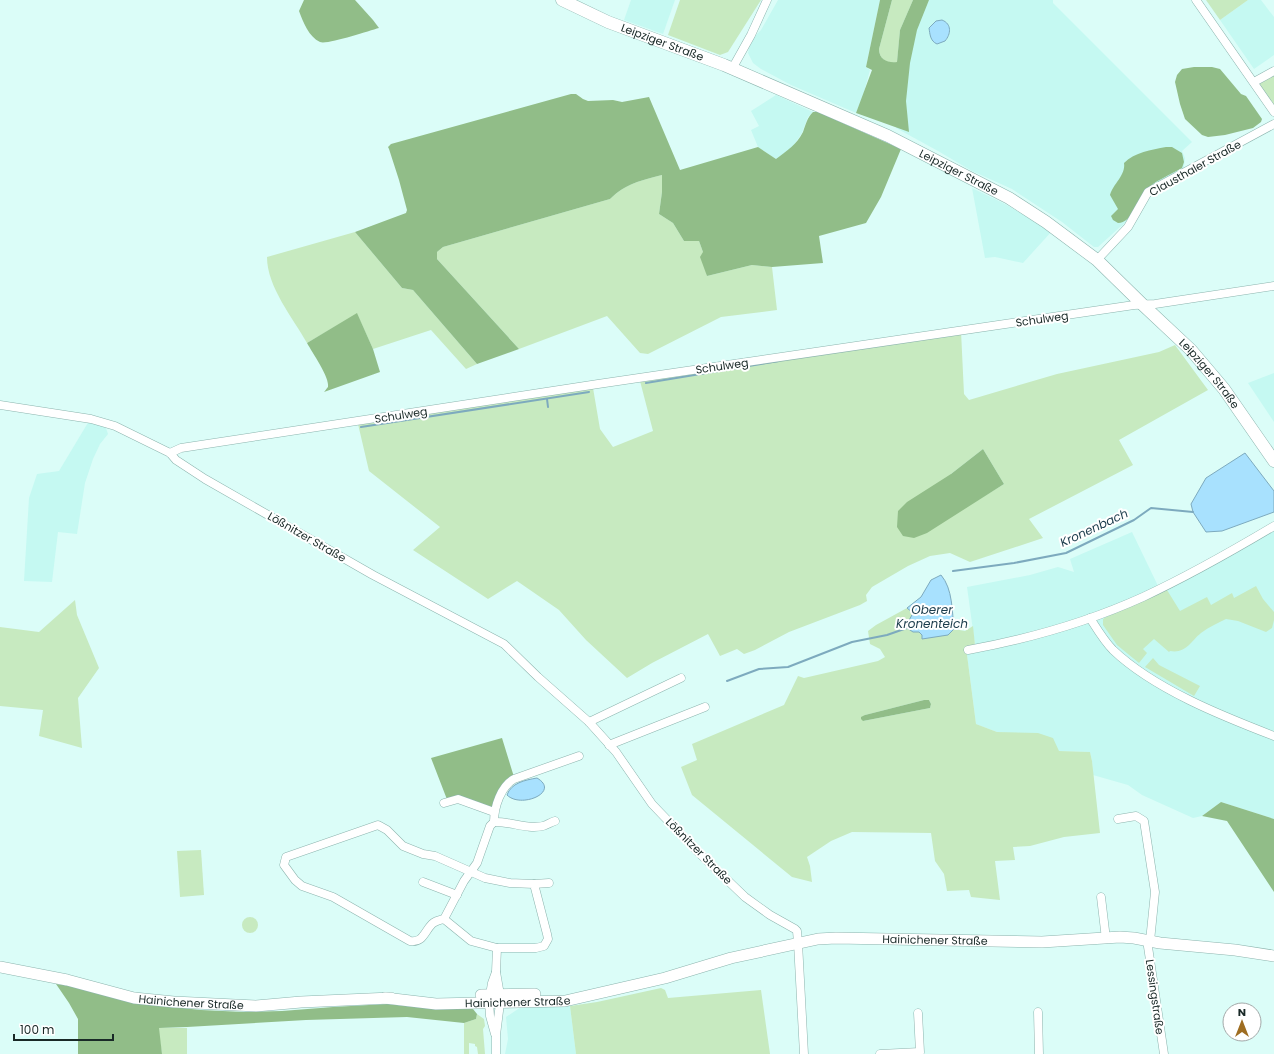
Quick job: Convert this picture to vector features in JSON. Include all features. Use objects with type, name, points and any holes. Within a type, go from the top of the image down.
[{"type":"main road","name":"Leipziger Straße","points":[[562,0],[608,22],[665,42],[732,69],[888,136],[1009,198],[1046,222],[1097,260],[1192,350],[1224,389],[1274,461]]},
{"type":"main road","name":"Hainichener Straße","points":[[0,967],[54,977],[134,998],[174,1002],[256,1006],[301,1002],[385,998],[495,999],[602,992],[665,978],[732,958],[798,943],[836,938],[1032,942],[1134,938],[1179,945],[1235,950],[1274,956]]},
{"type":"street","points":[[732,69],[768,0]]},
{"type":"street","points":[[1196,0],[1274,112]]},
{"type":"street","points":[[1254,82],[1274,70]]},
{"type":"street","name":"Clausthaler Straße","points":[[1097,260],[1128,226],[1148,192],[1274,124]]},
{"type":"street","name":"Schulweg","points":[[170,453],[181,448],[598,384],[1134,305],[1155,304],[1274,286]]},
{"type":"street","name":"Lößnitzer Straße","points":[[0,405],[91,419],[115,426],[170,453],[176,460],[205,479],[405,593],[504,644],[538,677],[589,722],[616,752],[652,804],[697,851],[745,897],[770,915],[795,929],[798,943]]},
{"type":"street","points":[[968,650],[1001,644],[1090,618],[1143,597],[1198,569],[1274,526]]},
{"type":"street","points":[[1090,618],[1112,649],[1141,672],[1208,709],[1274,736]]},
{"type":"street","points":[[589,722],[681,678]]},
{"type":"street","points":[[609,745],[705,707]]},
{"type":"street","points":[[494,822],[494,812],[508,783],[514,779],[579,756]]},
{"type":"street","points":[[444,803],[458,799],[494,812]]},
{"type":"street","name":"Lessingstraße","points":[[1118,819],[1136,816],[1144,821],[1155,892],[1148,940],[1164,1054]]},
{"type":"street","points":[[549,883],[510,883],[485,878],[471,872],[435,856],[423,854],[403,846],[387,830],[378,825],[286,857],[284,864],[295,880],[302,886],[333,897],[410,941],[415,942],[420,940],[430,925],[436,921],[444,919],[464,881],[471,872],[477,862],[490,826],[494,822],[501,821],[518,825],[542,826],[555,821]]},
{"type":"street","points":[[423,882],[457,895]]},
{"type":"street","points":[[444,919],[471,941],[497,948],[536,948],[544,946],[548,939],[534,884]]},
{"type":"street","points":[[1101,897],[1106,939]]},
{"type":"street","points":[[798,943],[804,1054]]},
{"type":"street","points":[[496,1054],[495,999],[497,948]]},
{"type":"street","points":[[1038,1012],[1039,1054]]},
{"type":"street","points":[[880,1054],[920,1052],[918,1013]]},
{"type":"shaded area","points":[[631,0],[675,0],[663,34],[624,20]]},
{"type":"shaded area","points":[[778,0],[880,0],[866,67],[870,70],[863,96],[856,113],[791,85],[753,63],[748,53],[749,48]]},
{"type":"shaded area","points":[[915,0],[1053,0],[1053,3],[1192,142],[1182,151],[1185,158],[1184,167],[1148,189],[1135,210],[1122,226],[1098,247],[1094,247],[1062,222],[1012,189],[972,171],[896,128]]},
{"type":"shaded area","points":[[1248,0],[1261,0],[1274,17],[1274,55],[1254,69],[1220,20]]},
{"type":"shaded area","points":[[776,95],[813,112],[808,117],[802,133],[792,148],[776,159],[758,147],[751,130],[759,126],[751,111]]},
{"type":"shaded area","points":[[972,188],[1003,203],[1052,231],[1023,263],[995,257],[985,258]]},
{"type":"shaded area","points":[[1274,373],[1274,422],[1248,383]]},
{"type":"shaded area","points":[[89,421],[106,428],[108,434],[100,444],[85,483],[77,534],[58,532],[52,582],[24,581],[29,498],[37,474],[59,471]]},
{"type":"shaded area","points":[[1274,531],[1274,819],[1221,802],[1202,816],[1193,818],[1142,795],[1128,785],[1093,775],[1090,752],[1058,751],[976,724],[966,647],[975,645],[967,587],[1030,575],[1058,567],[1074,572],[1070,559],[1132,532],[1160,590],[1212,565]]},
{"type":"shaded area","points":[[570,1006],[576,1054],[505,1054],[508,1039],[506,1017],[521,1007]]},
{"type":"green space","points":[[304,0],[355,0],[379,28],[331,42],[320,42],[310,33],[299,11]]},
{"type":"green space","points":[[680,0],[761,0],[728,52],[720,55],[668,35]]},
{"type":"green space","points":[[880,0],[892,0],[879,53],[882,58],[887,61],[897,62],[900,30],[913,0],[929,0],[917,30],[910,63],[906,101],[909,132],[856,113],[872,70],[866,67]]},
{"type":"green space","points":[[892,0],[913,0],[900,30],[897,63],[884,60],[879,53]]},
{"type":"green space","points":[[1206,0],[1248,0],[1220,20]]},
{"type":"green space","points":[[1212,67],[1220,69],[1241,94],[1246,96],[1262,119],[1261,122],[1253,128],[1225,135],[1208,137],[1202,135],[1185,119],[1175,82],[1177,75],[1182,69]]},
{"type":"green space","points":[[1274,71],[1274,112],[1254,82]]},
{"type":"green space","points":[[571,94],[576,94],[588,101],[613,100],[622,102],[649,97],[680,170],[758,147],[776,159],[795,144],[813,112],[818,112],[901,149],[881,197],[866,223],[819,236],[823,263],[772,267],[752,265],[707,276],[700,257],[703,252],[699,241],[684,241],[673,223],[659,214],[662,192],[662,175],[628,186],[610,199],[443,247],[437,252],[437,259],[519,349],[477,364],[413,290],[402,288],[355,232],[406,213],[407,210],[399,180],[388,147],[391,144]]},
{"type":"green space","points":[[1172,147],[1182,153],[1184,162],[1182,168],[1157,181],[1148,188],[1127,219],[1118,223],[1113,220],[1111,216],[1118,209],[1110,195],[1123,172],[1124,163],[1128,159],[1138,154],[1149,150]]},
{"type":"green space","points":[[662,175],[662,192],[659,214],[673,223],[684,241],[699,241],[703,252],[707,276],[752,265],[772,267],[777,310],[721,317],[648,354],[640,353],[607,316],[519,349],[437,259],[437,252],[443,247],[610,199],[628,186]]},
{"type":"green space","points":[[355,232],[402,288],[413,290],[477,364],[466,369],[431,330],[373,349],[357,314],[307,343],[276,291],[271,280],[267,257]]},
{"type":"green space","points":[[357,313],[373,349],[380,372],[324,392],[328,387],[328,383],[320,365],[307,343]]},
{"type":"green space","points":[[961,331],[964,394],[969,400],[1057,374],[1159,352],[1175,345],[1208,390],[1119,440],[1133,465],[1029,519],[1043,538],[970,562],[950,553],[930,556],[908,566],[872,587],[866,595],[867,601],[860,605],[789,632],[755,650],[744,654],[737,649],[720,656],[708,634],[652,663],[627,678],[586,640],[559,610],[517,581],[488,599],[413,550],[440,527],[369,471],[358,424],[593,388],[600,429],[613,447],[653,431],[640,381]],"holes":[[[983,449],[1004,484],[950,517],[951,474]]]},
{"type":"green space","points":[[983,449],[1004,484],[927,533],[914,538],[903,536],[897,527],[898,511],[907,502],[951,474]]},
{"type":"green space","points":[[1256,586],[1263,599],[1274,612],[1272,628],[1266,632],[1238,621],[1226,619],[1204,631],[1188,646],[1180,651],[1169,652],[1154,639],[1143,649],[1147,653],[1139,663],[1117,645],[1103,625],[1103,619],[1106,617],[1167,590],[1180,611],[1207,597],[1211,605],[1232,593],[1234,598]]},
{"type":"green space","points":[[75,600],[77,615],[99,668],[78,698],[82,748],[39,736],[43,710],[0,706],[0,627],[39,632]]},
{"type":"green space","points":[[907,608],[913,613],[911,618],[922,635],[948,635],[954,629],[965,631],[973,626],[975,645],[966,647],[976,724],[997,732],[1038,733],[1053,738],[1059,751],[1090,752],[1100,833],[1064,837],[1030,846],[1013,847],[1015,860],[995,861],[1000,900],[971,897],[969,890],[947,891],[944,874],[935,861],[931,833],[852,832],[831,841],[807,857],[812,882],[792,877],[692,795],[681,767],[697,760],[692,744],[784,705],[798,676],[804,678],[878,661],[885,657],[880,649],[870,644],[868,631]],"holes":[[[929,700],[931,704],[930,708],[863,721],[865,715]]]},
{"type":"green space","points":[[1153,658],[1159,665],[1200,686],[1194,696],[1145,667]]},
{"type":"green space","points":[[929,700],[931,704],[930,708],[863,721],[861,719],[861,717],[865,715]]},
{"type":"green space","points":[[502,738],[514,777],[508,783],[494,812],[458,799],[448,802],[431,758]]},
{"type":"green space","points":[[1221,802],[1274,819],[1274,892],[1227,821],[1202,816]]},
{"type":"green space","points":[[201,850],[204,895],[180,897],[177,851]]},
{"type":"green space","points":[[247,917],[253,917],[258,922],[256,931],[253,933],[247,933],[242,928],[242,922]]},
{"type":"green space","points":[[56,984],[79,987],[153,1005],[201,1010],[244,1012],[282,1011],[387,1004],[434,1009],[473,1009],[477,1014],[476,1019],[464,1023],[407,1017],[306,1020],[159,1028],[162,1054],[78,1054],[78,1019]]},
{"type":"green space","points":[[661,988],[665,990],[668,998],[761,990],[770,1054],[576,1054],[570,1006],[597,1002]]},
{"type":"green space","points":[[477,1014],[484,1019],[485,1026],[483,1029],[485,1054],[478,1054],[475,1044],[469,1043],[469,1054],[464,1054],[464,1023],[476,1019]]},
{"type":"green space","points":[[158,1028],[187,1028],[187,1054],[162,1054]]},
{"type":"water","points":[[942,20],[948,24],[950,29],[945,41],[937,44],[930,35],[929,28],[936,21]]},
{"type":"water","points":[[1245,453],[1274,491],[1274,512],[1222,531],[1206,532],[1193,512],[1191,504],[1206,478]]},
{"type":"water","name":"Oberer Kronenteich","points":[[941,575],[950,594],[954,629],[948,635],[922,639],[922,635],[919,632],[913,632],[907,628],[907,624],[913,613],[907,608],[921,597],[931,580]]},
{"type":"water","points":[[537,778],[543,783],[544,789],[542,793],[536,797],[521,800],[513,799],[507,795],[515,785],[523,781]]},
{"type":"waterway","points":[[646,383],[779,361]]},
{"type":"waterway","points":[[361,427],[589,392]]},
{"type":"waterway","points":[[547,399],[548,407]]},
{"type":"waterway","name":"Kronenbach","points":[[953,571],[1014,563],[1066,553],[1134,520],[1151,508],[1193,512]]},
{"type":"waterway","name":"Kronenbach","points":[[727,681],[759,669],[788,667],[852,642],[887,635],[907,628]]}]
